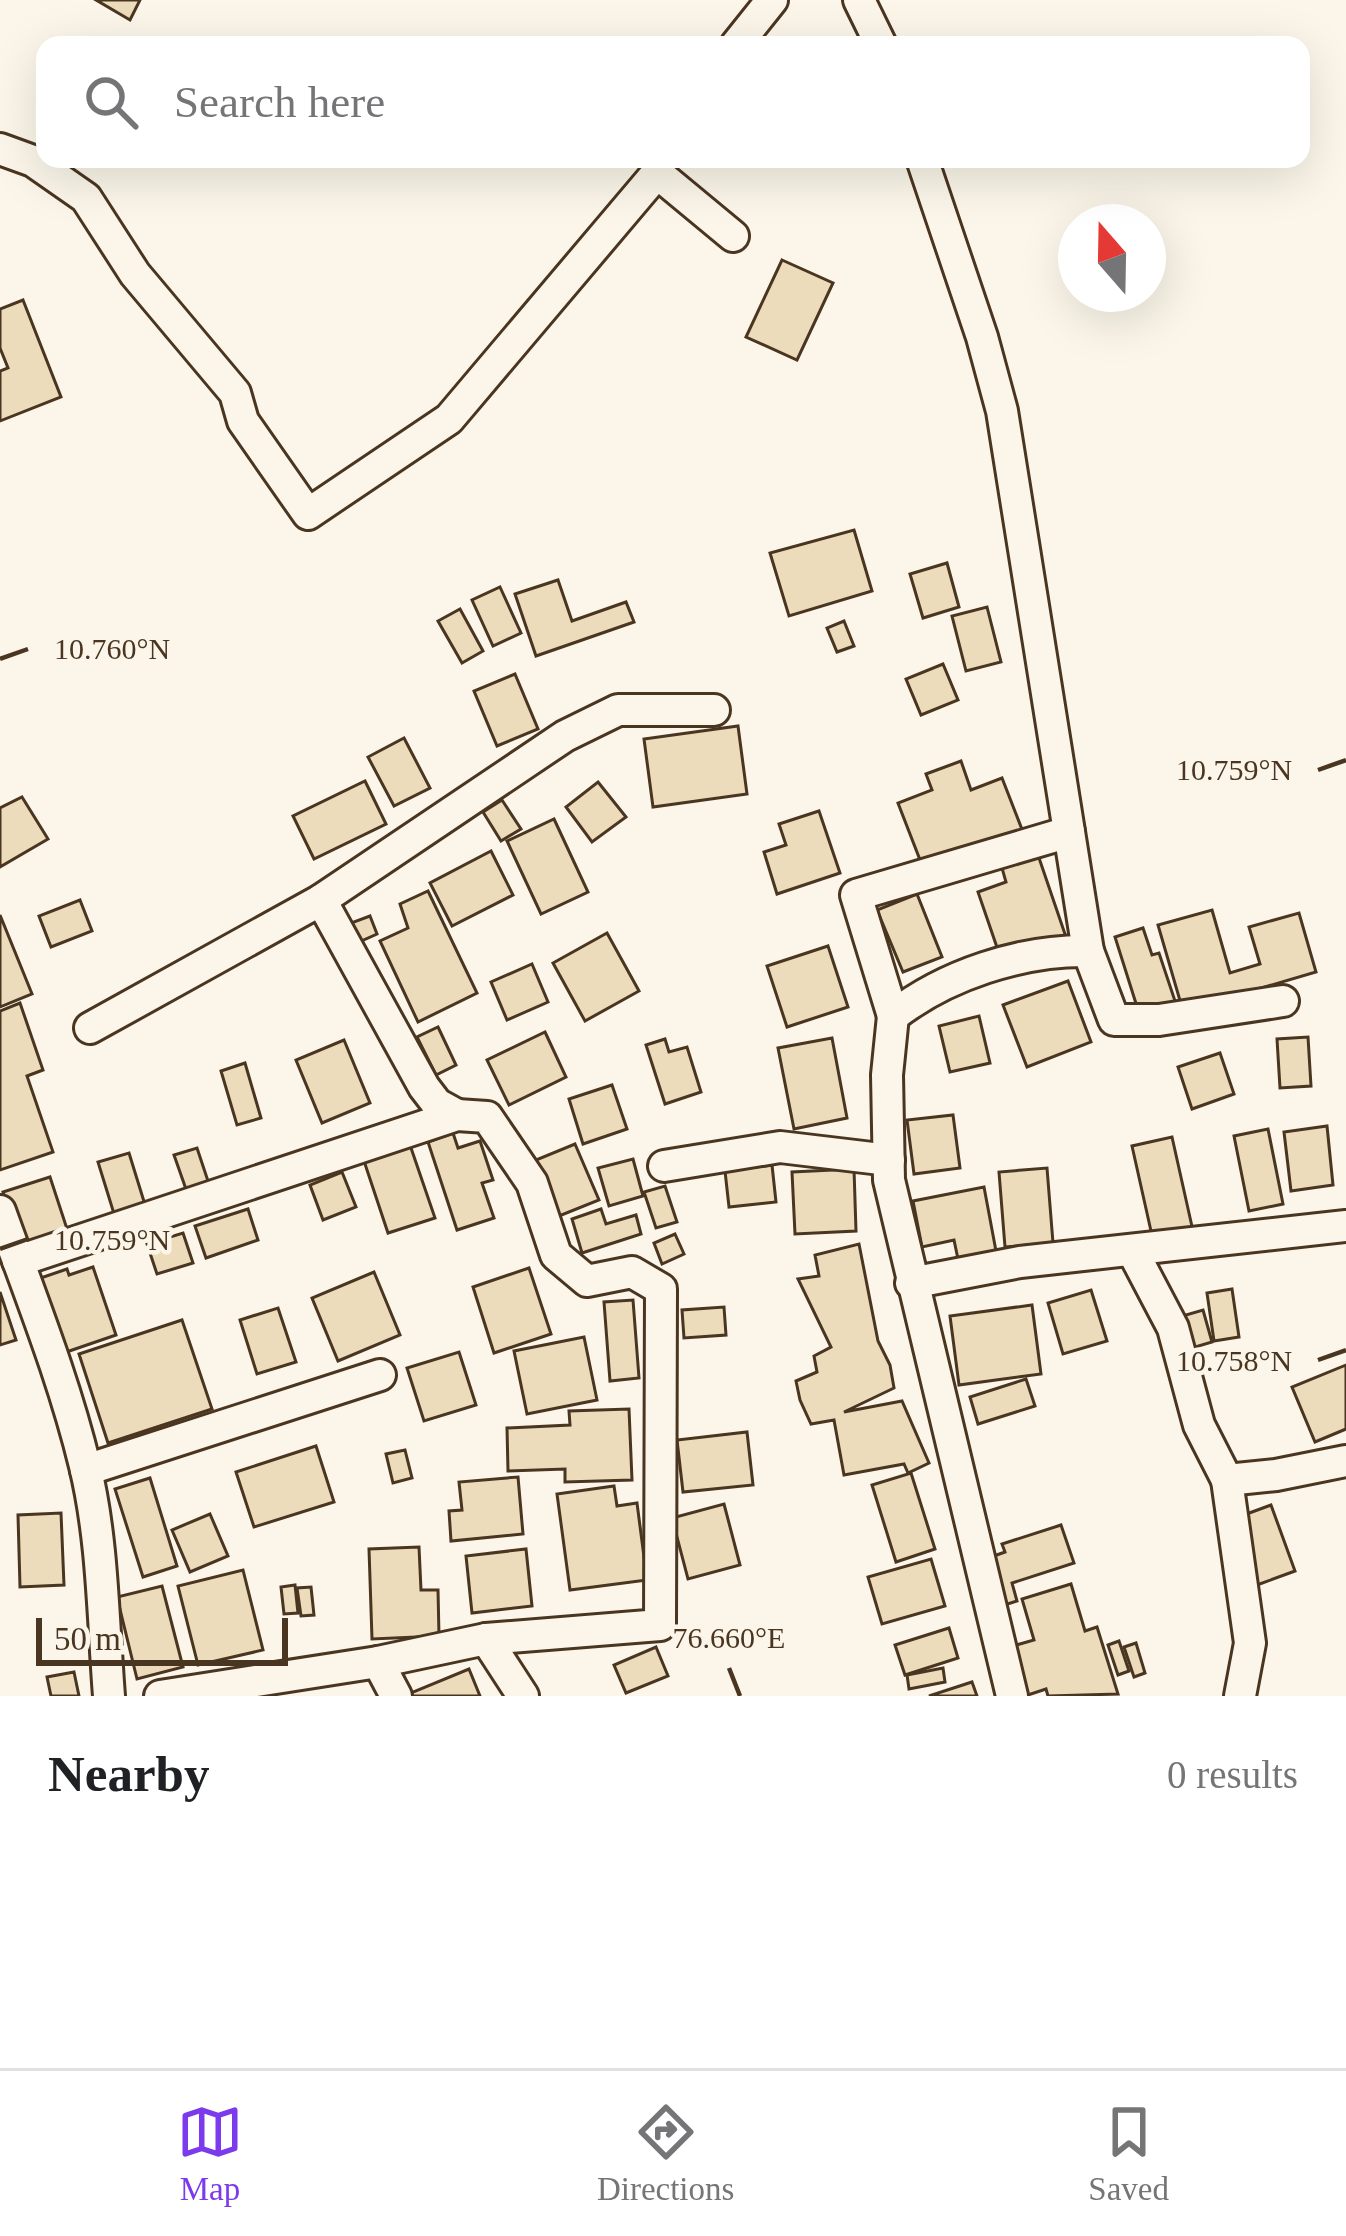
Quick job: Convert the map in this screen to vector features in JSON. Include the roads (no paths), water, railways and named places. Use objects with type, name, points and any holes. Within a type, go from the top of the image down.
[{"type":"street","points":[[743,36],[772,0]]},
{"type":"street","points":[[859,0],[876,36]]},
{"type":"street","points":[[0,149],[36,163]]},
{"type":"street","points":[[43,168],[86,198],[135,274],[235,393],[243,421],[308,514],[449,419],[658,168]]},
{"type":"street","points":[[662,168],[733,236]]},
{"type":"street","points":[[925,168],[1002,411],[1088,951],[1114,1020],[1159,1020],[1283,1001]]},
{"type":"street","points":[[90,1028],[322,900],[565,736],[618,710],[713,710]]},
{"type":"street","points":[[1012,1696],[890,1180],[887,1075],[893,1016],[856,896],[1069,832]]},
{"type":"street","points":[[160,1696],[378,1662],[486,1639],[660,1624],[662,1289],[632,1272],[587,1281],[556,1255],[532,1183],[487,1117],[457,1114],[437,1105],[424,1088],[322,900]]},
{"type":"street","points":[[893,1016],[927,989],[1014,961],[1088,951]]},
{"type":"street","points":[[18,1261],[457,1114]]},
{"type":"street","points":[[664,1166],[780,1148],[889,1160]]},
{"type":"street","points":[[0,1211],[64,1392],[86,1470],[109,1696]]},
{"type":"street","points":[[911,1283],[1020,1262],[1346,1226]]},
{"type":"street","points":[[1133,1252],[1173,1328],[1199,1425],[1227,1480],[1250,1643],[1240,1696]]},
{"type":"street","points":[[86,1470],[380,1375]]},
{"type":"street","points":[[1227,1480],[1346,1461]]},
{"type":"street","points":[[486,1639],[523,1696]]},
{"type":"street","points":[[378,1662],[396,1696]]}]
